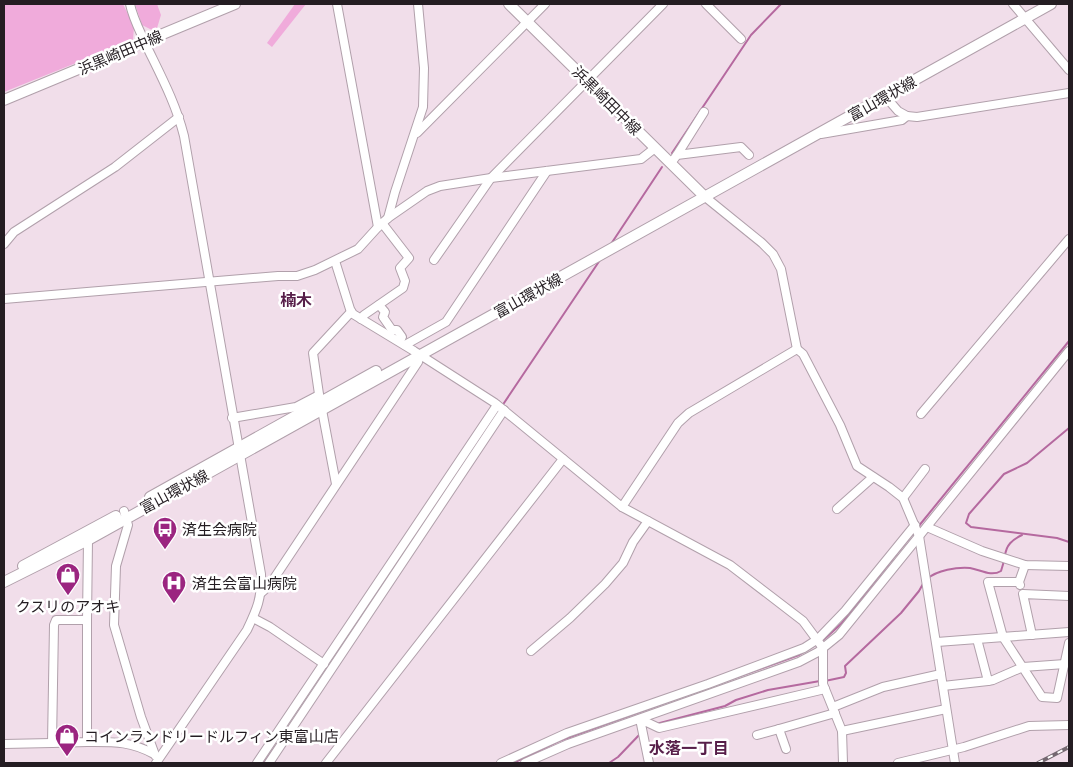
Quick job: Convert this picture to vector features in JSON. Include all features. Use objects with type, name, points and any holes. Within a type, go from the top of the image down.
[{"type":"main road","name":"浜黒崎田中線","points":[[4,100],[236,4]]},
{"type":"main road","name":"浜黒崎田中線","points":[[509,4],[655,148],[674,159],[701,194]]},
{"type":"main road","name":"富山環状線","points":[[4,581],[13,572],[126,514],[238,452],[410,348],[816,135],[1023,16],[1038,4]]},
{"type":"main road","name":"富山環状線","points":[[701,194],[1023,16],[1051,4]]},
{"type":"main road","name":"富山環状線","points":[[4,581],[88,540],[126,514]]},
{"type":"street","points":[[130,4],[179,117],[184,136],[232,418],[261,574],[261,593],[247,630],[156,759]]},
{"type":"street","points":[[337,4],[383,222],[409,258],[400,268],[405,281],[404,288],[361,318]]},
{"type":"street","points":[[413,136],[545,4]]},
{"type":"street","points":[[434,260],[491,178],[663,4]]},
{"type":"street","points":[[706,4],[741,39]]},
{"type":"street","points":[[1013,4],[1069,70]]},
{"type":"street","points":[[383,222],[423,107],[424,68],[420,5]]},
{"type":"street","points":[[885,96],[898,111],[907,116],[917,117],[1069,93]]},
{"type":"street","points":[[674,159],[704,112]]},
{"type":"street","points":[[816,135],[902,120],[907,116]]},
{"type":"street","points":[[4,244],[14,232],[115,167],[179,117]]},
{"type":"street","points":[[674,159],[741,147],[749,155]]},
{"type":"street","points":[[4,299],[297,276],[358,249],[383,222],[427,191],[452,184],[491,178],[641,159],[655,148]]},
{"type":"street","points":[[410,348],[446,322],[547,171]]},
{"type":"street","points":[[701,194],[762,243],[777,261],[781,269],[797,349],[802,354],[840,425],[857,466],[903,498],[919,536],[954,763]]},
{"type":"street","points":[[921,414],[1069,238]]},
{"type":"street","points":[[335,260],[351,312],[501,407],[622,507],[730,565],[803,621],[823,648],[823,684],[842,731],[843,763]]},
{"type":"street","points":[[261,593],[269,586],[418,362],[402,336],[397,330],[392,330],[383,317],[385,312],[379,305]]},
{"type":"street","points":[[336,484],[320,402],[313,353],[351,312]]},
{"type":"street","points":[[622,507],[678,424],[689,413],[797,349]]},
{"type":"street","points":[[525,763],[568,744],[799,662],[823,648],[839,635],[1069,351]]},
{"type":"street","points":[[232,418],[320,402]]},
{"type":"street","points":[[257,763],[375,587],[501,407]]},
{"type":"street","points":[[269,763],[383,592],[501,407]]},
{"type":"street","points":[[326,763],[563,460]]},
{"type":"street","points":[[903,498],[925,469]]},
{"type":"street","points":[[837,509],[873,478]]},
{"type":"street","points":[[126,514],[128,525],[116,566],[114,625],[141,717],[156,759]]},
{"type":"street","points":[[531,651],[570,618],[605,584],[623,563],[633,542],[648,521]]},
{"type":"street","points":[[501,763],[566,733],[787,655],[818,639],[845,611],[915,525]]},
{"type":"street","points":[[927,527],[982,551],[1025,565],[1069,566]]},
{"type":"street","points":[[87,742],[88,540]]},
{"type":"street","points":[[1025,565],[1019,582],[1032,635]]},
{"type":"street","points":[[1019,582],[988,582],[1003,638],[1042,697],[1057,698],[1069,643]]},
{"type":"street","points":[[375,587],[383,592]]},
{"type":"street","points":[[1023,594],[1069,596]]},
{"type":"street","points":[[253,618],[324,664]]},
{"type":"street","points":[[52,743],[54,625],[56,620],[87,620]]},
{"type":"street","points":[[936,642],[1069,632]]},
{"type":"street","points":[[978,639],[988,681]]},
{"type":"street","points":[[943,686],[993,680],[1023,667],[1065,664]]},
{"type":"street","points":[[757,735],[834,710],[883,687],[941,674]]},
{"type":"street","points":[[640,719],[659,728],[825,689]]},
{"type":"street","points":[[842,731],[946,709]]},
{"type":"street","points":[[640,719],[649,763]]},
{"type":"street","points":[[898,763],[952,750],[1029,726],[1069,725]]},
{"type":"street","points":[[779,729],[786,749]]},
{"type":"street","points":[[4,744],[120,742],[140,746],[156,759]]},
{"type":"shaded area","points":[[4,4],[123,4],[134,27],[133,40],[4,92]]},
{"type":"shaded area","points":[[135,4],[157,4],[161,15],[157,28],[152,30],[142,25]]},
{"type":"shaded area","points":[[295,4],[306,4],[272,47],[267,43]]},
{"type":"waterway","points":[[672,153],[751,35],[781,4]]},
{"type":"waterway","points":[[611,244],[662,167]]},
{"type":"waterway","points":[[502,406],[600,260]]},
{"type":"waterway","points":[[918,527],[1069,341]]},
{"type":"waterway","points":[[1069,428],[1027,463],[1004,474],[969,514],[966,523],[971,527],[1057,538],[1069,542]]},
{"type":"waterway","points":[[821,642],[841,624],[915,531]]},
{"type":"waterway","points":[[1005,556],[1010,543],[1022,535]]},
{"type":"waterway","points":[[927,579],[942,571],[959,568],[997,573],[1001,571],[1004,561]]},
{"type":"waterway","points":[[825,681],[844,677],[846,673],[845,666],[901,613],[924,582]]},
{"type":"waterway","points":[[513,763],[559,741],[799,655],[817,644]]},
{"type":"waterway","points":[[656,724],[725,706],[736,700],[768,690],[820,681]]},
{"type":"waterway","points":[[609,763],[618,757],[641,733]]},
{"type":"waterway","points":[[264,763],[275,747]]},
{"type":"railway","points":[[1038,763],[1069,747]]},
{"type":"place","name":"済生会病院","points":[[165,550]]},
{"type":"place","name":"クスリのアオキ","points":[[68,596]]},
{"type":"place","name":"済生会富山病院","points":[[174,604]]},
{"type":"place","name":"コインランドリードルフィン東富山店","points":[[67,757]]},
{"type":"district","name":"楠木","points":[[296,300]]},
{"type":"district","name":"水落一丁目","points":[[689,748]]}]
